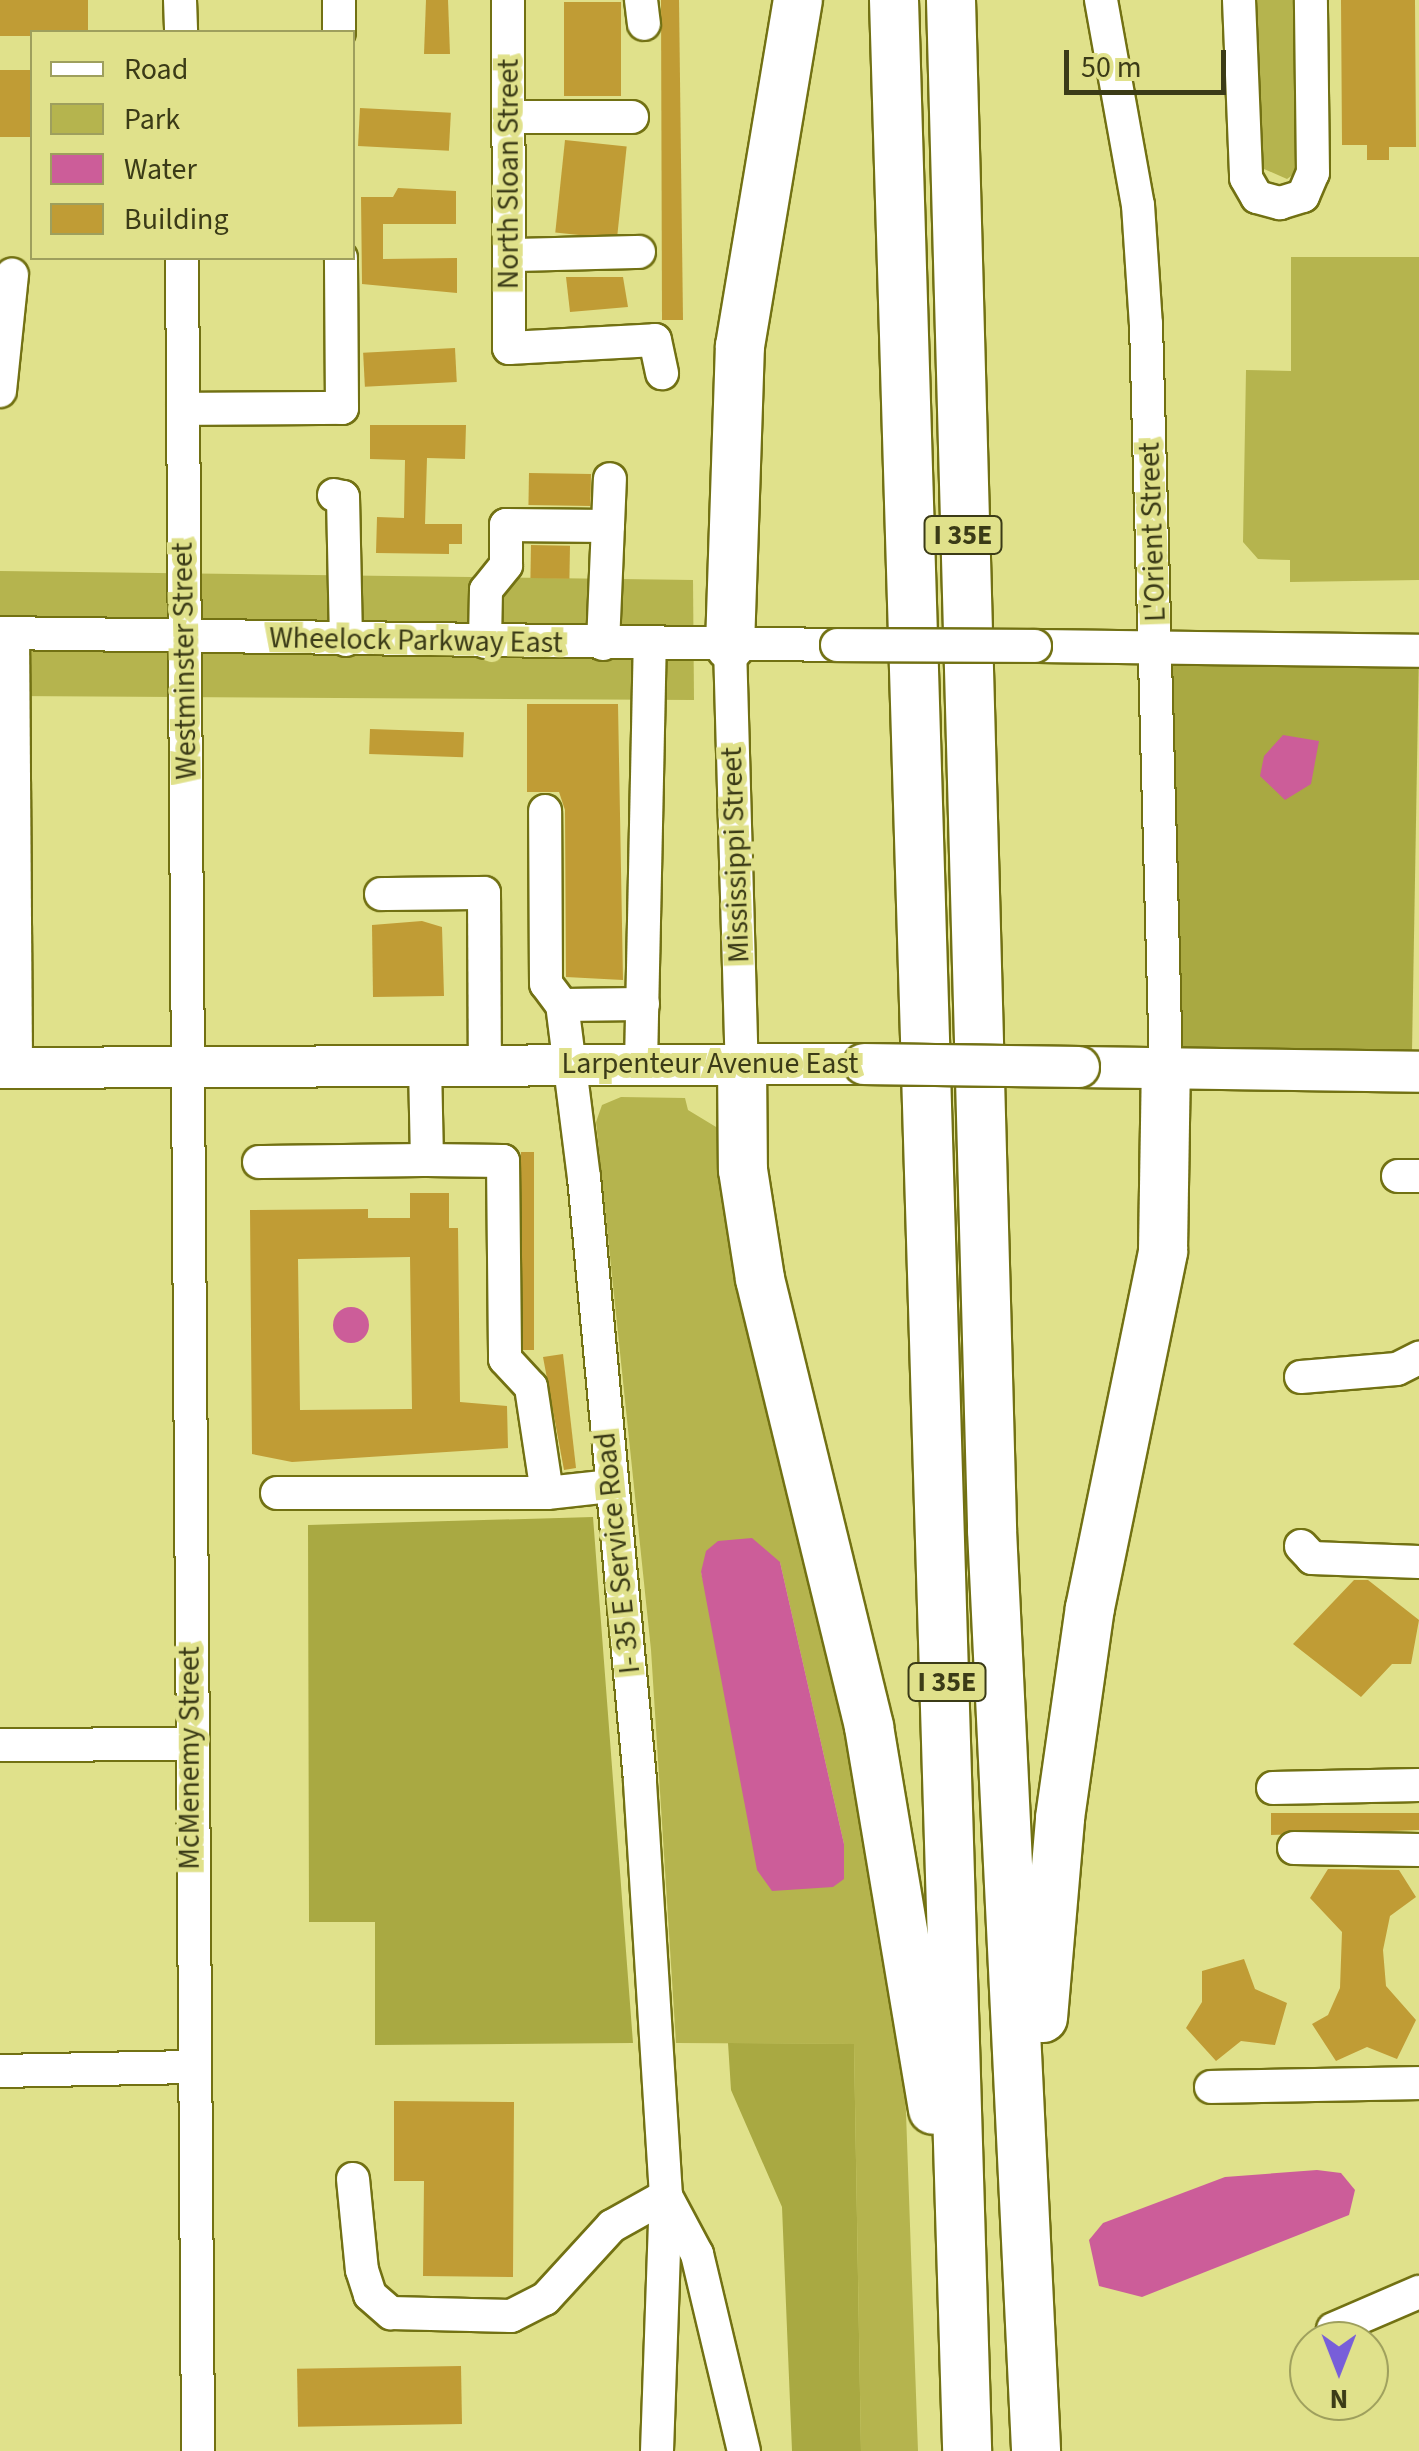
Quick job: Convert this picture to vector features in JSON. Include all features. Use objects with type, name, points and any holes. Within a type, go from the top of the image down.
[{"type":"highway","points":[[730,646],[740,346],[798,0]]},
{"type":"highway","name":"I 35E","points":[[894,0],[968,2451]]},
{"type":"highway","name":"I 35E","points":[[951,0],[992,1530],[1038,2442]]},
{"type":"highway","points":[[742,1063],[743,1170],[760,1278],[869,1728],[963,2298]]},
{"type":"highway","points":[[1028,2211],[1060,1818],[1090,1608],[1163,1251],[1166,1068]]},
{"type":"main road","name":"Larpenteur Avenue East","points":[[8,1068],[742,1063],[1419,1072]]},
{"type":"street","points":[[180,0],[181,30]]},
{"type":"street","points":[[339,0],[339,30]]},
{"type":"street","name":"North Sloan Street","points":[[508,0],[512,255],[509,348],[655,340],[662,373]]},
{"type":"street","name":"L'Orient Street","points":[[1101,0],[1138,205],[1156,648],[1166,1068]]},
{"type":"street","points":[[1240,0],[1246,178],[1257,197],[1280,203],[1303,196],[1313,172],[1311,0]]},
{"type":"street","points":[[510,117],[632,117]]},
{"type":"street","points":[[512,255],[639,252]]},
{"type":"street","name":"Westminster Street","points":[[182,260],[189,1064]]},
{"type":"street","points":[[182,409],[342,408],[340,260]]},
{"type":"street","points":[[0,391],[12,275]]},
{"type":"street","points":[[603,644],[610,480]]},
{"type":"street","points":[[334,494],[343,497],[346,640]]},
{"type":"street","points":[[484,642],[486,590],[506,565],[506,526],[608,526]]},
{"type":"street","points":[[7,633],[8,1068]]},
{"type":"street","name":"Wheelock Parkway East","points":[[7,633],[730,646],[1419,651]]},
{"type":"street","points":[[641,1064],[650,644]]},
{"type":"street","name":"Mississippi Street","points":[[730,646],[742,1063]]},
{"type":"street","name":"I- 35 E Service Road","points":[[545,810],[546,984],[562,1005],[572,1064],[640,1780],[666,2196],[657,2451]]},
{"type":"street","points":[[381,894],[484,893],[485,1064]]},
{"type":"street","points":[[562,1005],[643,1004]]},
{"type":"street","name":"McMenemy Street","points":[[189,1064],[190,1744],[198,2451]]},
{"type":"street","points":[[425,1065],[427,1160]]},
{"type":"street","points":[[259,1162],[503,1161],[504,1358],[531,1387],[547,1493]]},
{"type":"street","points":[[1302,1377],[1397,1370],[1419,1358]]},
{"type":"street","points":[[276,1493],[547,1493],[610,1486]]},
{"type":"street","points":[[1301,1546],[1312,1558],[1419,1562]]},
{"type":"street","points":[[0,1746],[190,1744]]},
{"type":"street","points":[[1273,1788],[1419,1785]]},
{"type":"street","points":[[1294,1848],[1419,1850]]},
{"type":"street","points":[[0,2071],[194,2067]]},
{"type":"street","points":[[1211,2087],[1419,2083]]},
{"type":"street","points":[[354,2179],[362,2270],[370,2295],[391,2313],[510,2316],[546,2299],[612,2226],[666,2196],[697,2254],[744,2451]]},
{"type":"street","points":[[1352,2321],[1419,2292]]},
{"type":"green space","points":[[1249,0],[1305,0],[1301,169],[1287,179],[1255,165]]},
{"type":"green space","points":[[1291,257],[1419,257],[1419,580],[1290,582],[1290,560],[1258,559],[1243,542],[1246,370],[1291,371]]},
{"type":"green space","points":[[0,571],[693,580],[694,700],[13,696],[0,664]]},
{"type":"green space","points":[[621,1097],[685,1098],[688,1110],[721,1130],[724,1217],[737,1287],[817,1554],[902,2000],[918,2451],[861,2451],[854,2044],[676,2043],[651,1650],[596,1122],[602,1105]],"holes":[[[780,1562],[844,1844],[844,1879],[723,1658],[701,1572]]]},
{"type":"shaded area","points":[[1156,648],[1419,653],[1412,1073],[1149,1068]]},
{"type":"shaded area","points":[[593,1517],[633,2043],[375,2045],[375,1922],[309,1922],[308,1525]]},
{"type":"shaded area","points":[[728,2043],[854,2044],[861,2451],[792,2451],[782,2207],[731,2090]]},
{"type":"water","points":[[1283,735],[1319,741],[1311,784],[1285,800],[1260,776],[1264,756]]},
{"type":"water","points":[[351,1307],[363,1313],[369,1325],[363,1337],[351,1343],[339,1337],[333,1325],[339,1313]]},
{"type":"water","points":[[752,1538],[780,1562],[844,1844],[844,1879],[833,1887],[772,1891],[757,1870],[701,1572],[706,1551],[718,1541]]},
{"type":"water","points":[[1317,2170],[1341,2173],[1355,2190],[1349,2215],[1142,2297],[1099,2286],[1089,2240],[1103,2223],[1225,2177]]},
{"type":"building","points":[[0,0],[88,0],[88,30],[30,30],[30,36],[0,36]]},
{"type":"building","points":[[426,0],[448,0],[450,54],[424,54]]},
{"type":"building","points":[[661,0],[679,0],[683,320],[662,320]]},
{"type":"building","points":[[1341,0],[1415,0],[1416,147],[1389,147],[1389,160],[1367,160],[1367,145],[1342,145]]},
{"type":"building","points":[[564,2],[621,2],[621,96],[564,96]]},
{"type":"building","points":[[0,70],[30,70],[30,137],[0,137]]},
{"type":"building","points":[[360,108],[451,113],[449,151],[358,146]]},
{"type":"building","points":[[565,140],[627,146],[617,239],[555,232]]},
{"type":"building","points":[[398,188],[456,191],[456,224],[383,224],[383,259],[457,258],[457,293],[362,284],[361,197],[393,197]]},
{"type":"building","points":[[566,277],[623,277],[628,307],[570,312]]},
{"type":"building","points":[[455,348],[457,382],[365,387],[363,353]]},
{"type":"building","points":[[370,425],[466,425],[465,459],[427,458],[425,524],[462,524],[462,544],[449,544],[449,554],[376,553],[377,517],[404,518],[405,460],[370,459]]},
{"type":"building","points":[[529,473],[591,474],[590,506],[528,505]]},
{"type":"building","points":[[531,545],[570,546],[569,579],[530,578]]},
{"type":"building","points":[[527,704],[618,704],[623,980],[566,977],[565,810],[559,792],[527,792]]},
{"type":"building","points":[[370,729],[464,732],[463,757],[369,754]]},
{"type":"building","points":[[422,921],[442,927],[444,996],[373,997],[372,925]]},
{"type":"building","points":[[521,1152],[534,1152],[534,1350],[521,1350]]},
{"type":"building","points":[[410,1193],[449,1193],[449,1228],[458,1228],[460,1402],[507,1406],[508,1448],[292,1462],[252,1454],[250,1210],[368,1209],[368,1218],[410,1218]],"holes":[[[410,1257],[412,1409],[300,1410],[298,1259]]]},
{"type":"building","points":[[563,1354],[576,1468],[564,1470],[543,1357]]},
{"type":"building","points":[[1354,1580],[1368,1580],[1419,1620],[1411,1664],[1392,1664],[1361,1697],[1293,1644]]},
{"type":"building","points":[[1271,1813],[1419,1813],[1419,1830],[1271,1835]]},
{"type":"building","points":[[1328,1869],[1399,1870],[1416,1897],[1390,1916],[1383,1950],[1386,1986],[1416,2020],[1397,2059],[1367,2047],[1336,2061],[1312,2024],[1328,2015],[1340,1988],[1342,1932],[1310,1898]]},
{"type":"building","points":[[1244,1959],[1255,1989],[1287,2003],[1275,2045],[1241,2041],[1216,2061],[1186,2028],[1202,2002],[1202,1971]]},
{"type":"building","points":[[394,2101],[514,2102],[513,2277],[423,2276],[424,2181],[394,2181]]},
{"type":"building","points":[[461,2366],[462,2424],[298,2427],[297,2369]]}]
